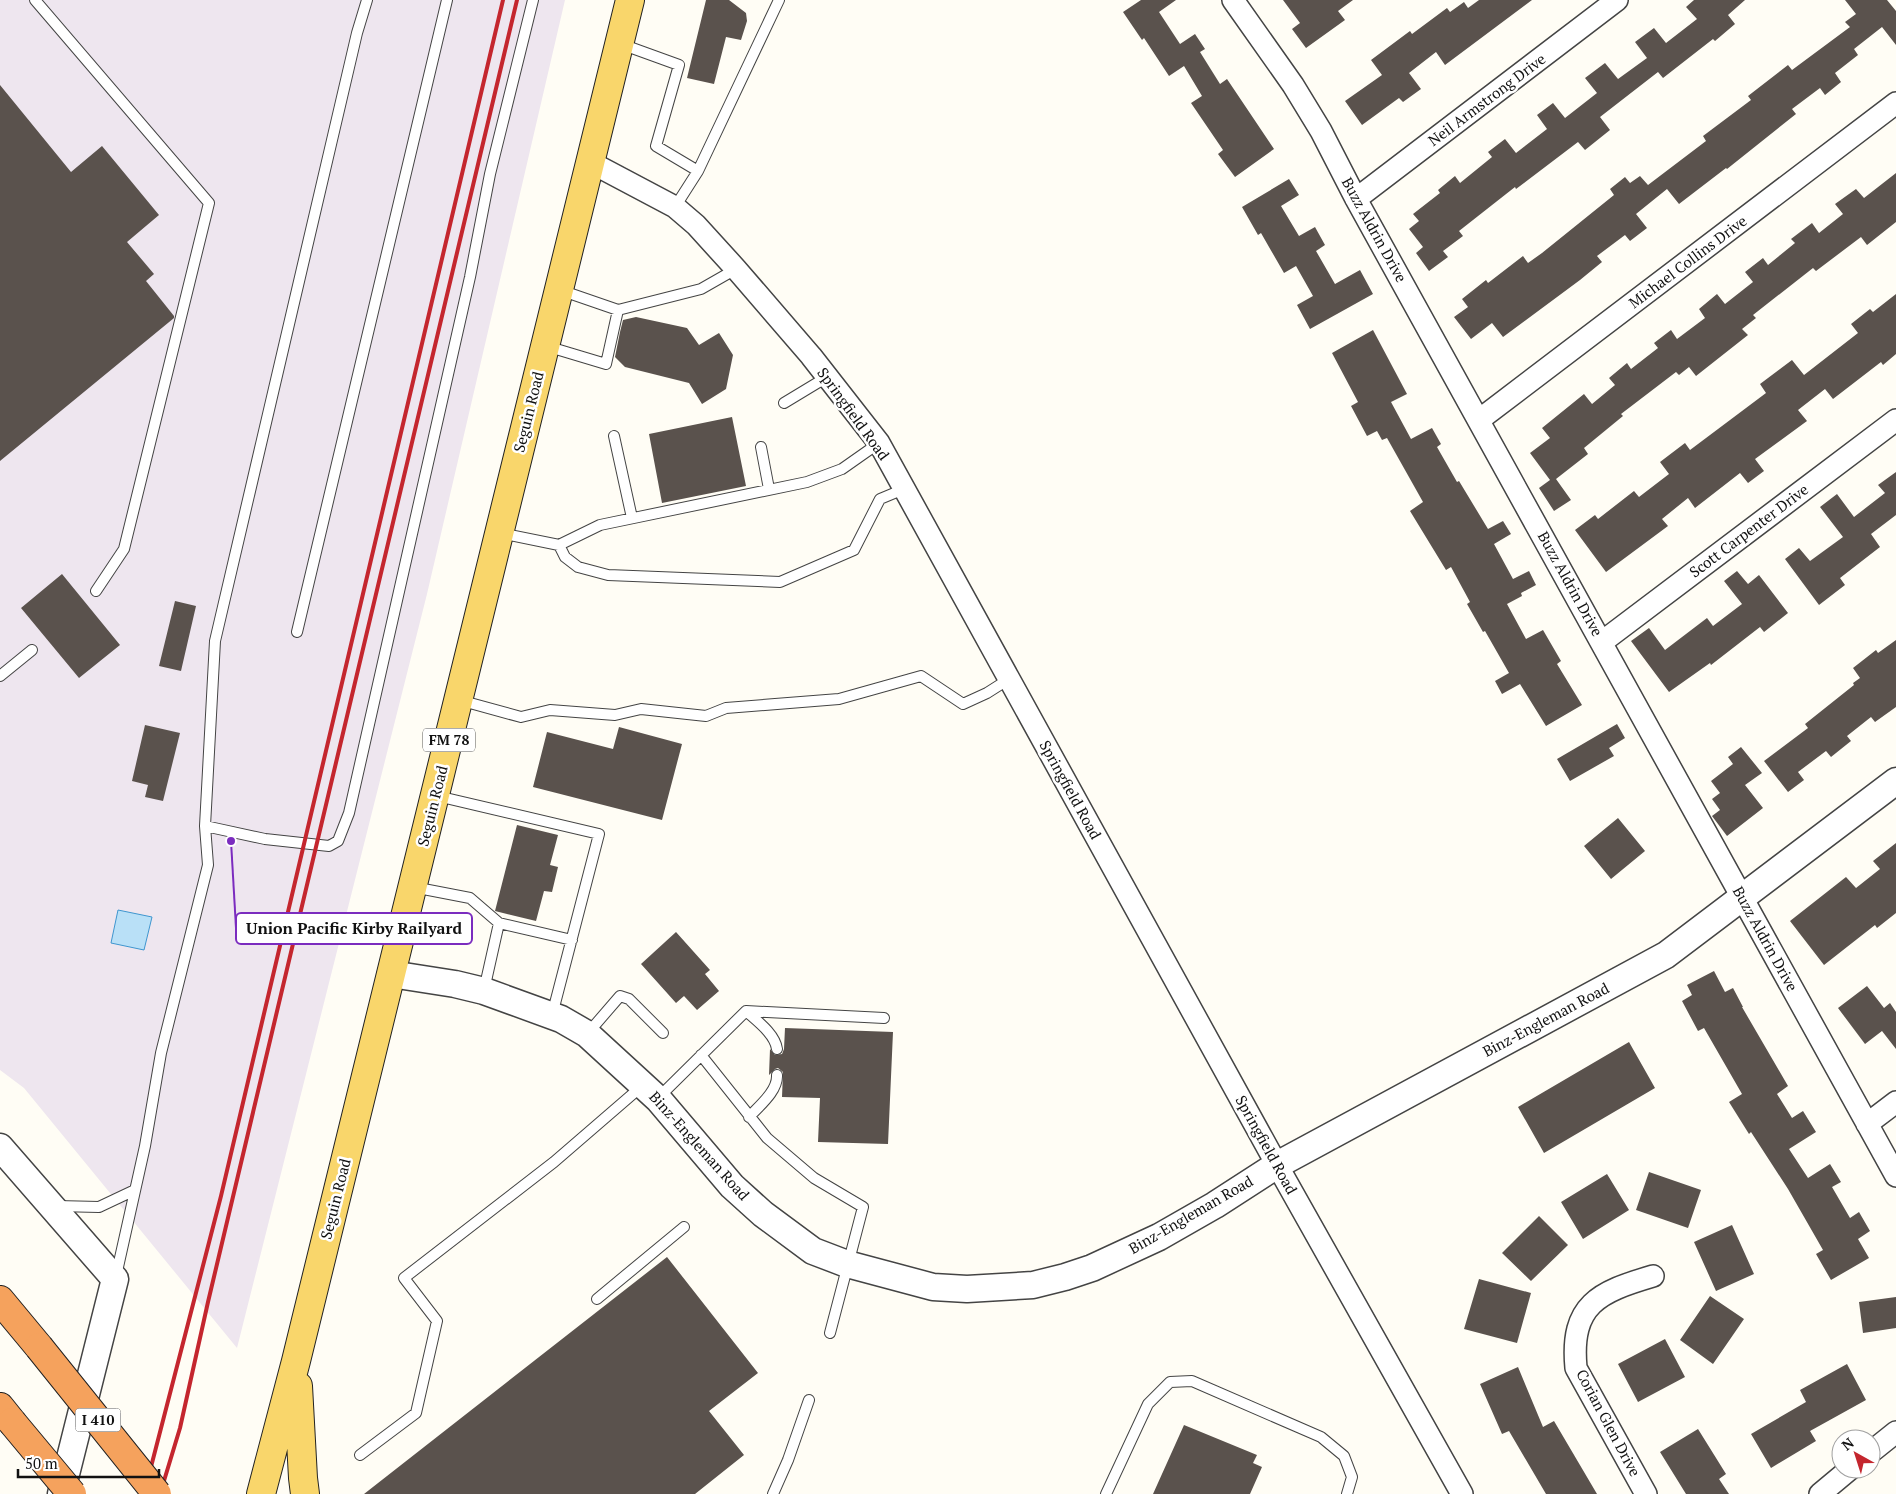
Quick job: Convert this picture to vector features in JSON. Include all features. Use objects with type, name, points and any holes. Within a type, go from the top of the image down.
[{"type":"highway","name":"I 410","points":[[0,1300],[157,1494]]},
{"type":"highway","points":[[6,1415],[72,1494]]},
{"type":"main road","name":"Seguin Road","points":[[261,1494],[296,1362],[392,974],[630,0]]},
{"type":"main road","points":[[296,1362],[305,1494]]},
{"type":"street","name":"Buzz Aldrin Drive","points":[[1233,0],[1293,85],[1322,131],[1356,199],[1480,420],[1896,1176]]},
{"type":"street","name":"Neil Armstrong Drive","points":[[1356,199],[1617,0]]},
{"type":"street","name":"Michael Collins Drive","points":[[1480,420],[1896,104]]},
{"type":"street","name":"Springfield Road","points":[[590,162],[675,207],[696,225],[736,269],[827,377],[879,443],[1277,1165],[1462,1494]]},
{"type":"street","name":"Scott Carpenter Drive","points":[[1602,642],[1896,420]]},
{"type":"street","name":"Binz-Engleman Road","points":[[392,974],[455,984],[484,991],[552,1016],[587,1034],[650,1092],[708,1156],[732,1186],[763,1214],[813,1251],[849,1264],[934,1287],[967,1289],[1033,1285],[1065,1278],[1130,1252],[1215,1205],[1277,1165],[1666,955],[1896,781]]},
{"type":"street","points":[[1867,1124],[1896,1102]]},
{"type":"street","points":[[0,1147],[115,1279],[61,1494]]},
{"type":"street","name":"Corian Glen Drive","points":[[1646,1494],[1576,1368],[1574,1347],[1576,1332],[1582,1315],[1595,1301],[1621,1286],[1654,1276]]},
{"type":"street","points":[[1881,1444],[1896,1432]]},
{"type":"street","points":[[1820,1494],[1838,1479]]},
{"type":"lane","points":[[35,0],[209,203],[124,549],[96,591]]},
{"type":"lane","points":[[115,1279],[145,1146],[161,1053],[208,865],[205,826],[215,641],[357,32],[367,0]]},
{"type":"lane","points":[[297,632],[447,0]]},
{"type":"lane","points":[[205,826],[265,839],[329,846],[338,841],[349,812],[356,784],[470,277],[490,174],[533,0]]},
{"type":"lane","points":[[675,207],[698,171],[779,0]]},
{"type":"lane","points":[[620,44],[678,65],[656,146],[698,171]]},
{"type":"lane","points":[[559,290],[618,310],[701,289],[736,269]]},
{"type":"lane","points":[[545,346],[606,364],[618,310]]},
{"type":"lane","points":[[784,403],[827,377]]},
{"type":"lane","points":[[614,436],[632,518]]},
{"type":"lane","points":[[499,532],[559,545],[600,524],[807,482],[842,469],[879,443]]},
{"type":"lane","points":[[761,447],[770,489]]},
{"type":"lane","points":[[559,545],[565,557],[578,567],[608,575],[780,582],[854,550],[880,499],[904,489]]},
{"type":"lane","points":[[0,676],[32,650]]},
{"type":"lane","points":[[458,700],[521,717],[550,710],[615,715],[641,709],[706,716],[726,708],[840,699],[922,676],[963,704],[987,693],[1009,679]]},
{"type":"lane","points":[[435,795],[599,834],[552,1016]]},
{"type":"lane","points":[[413,886],[470,898],[499,923],[572,940]]},
{"type":"lane","points":[[484,991],[499,923]]},
{"type":"lane","points":[[587,1034],[620,996],[629,998],[663,1033]]},
{"type":"lane","points":[[746,1011],[765,1028],[777,1044],[777,1049]]},
{"type":"lane","points":[[360,1455],[416,1413],[437,1321],[404,1278],[554,1162],[701,1055],[746,1011],[884,1018]]},
{"type":"lane","points":[[701,1055],[767,1138],[814,1178],[863,1207],[830,1333]]},
{"type":"lane","points":[[749,1117],[768,1097],[777,1080],[777,1075]]},
{"type":"lane","points":[[52,1206],[100,1207],[135,1190]]},
{"type":"lane","points":[[597,1299],[684,1227]]},
{"type":"lane","points":[[1106,1494],[1148,1404],[1170,1382],[1192,1381],[1321,1437],[1344,1456],[1352,1477],[1347,1494]]},
{"type":"lane","points":[[773,1494],[788,1460],[809,1400]]},
{"type":"shaded area","points":[[0,0],[565,0],[427,594],[237,1348],[24,1088],[0,1070]]},
{"type":"water","points":[[118,910],[152,917],[144,950],[111,943]]},
{"type":"building","points":[[706,0],[729,0],[746,13],[747,21],[741,40],[726,37],[714,84],[687,78]]},
{"type":"building","points":[[1141,0],[1176,0],[1159,12],[1180,44],[1195,34],[1205,49],[1200,52],[1220,84],[1227,79],[1274,149],[1235,177],[1218,154],[1223,150],[1191,103],[1202,96],[1184,66],[1169,76],[1144,38],[1142,40],[1123,12]]},
{"type":"building","points":[[1283,0],[1353,0],[1338,11],[1345,20],[1306,48],[1292,29],[1300,23]]},
{"type":"building","points":[[1479,0],[1532,0],[1445,65],[1436,52],[1409,73],[1421,89],[1403,102],[1399,98],[1362,125],[1345,101],[1382,75],[1371,60],[1410,31],[1412,34],[1447,8],[1450,12],[1464,2],[1468,8]]},
{"type":"building","points":[[1694,0],[1745,0],[1728,15],[1735,24],[1715,41],[1713,39],[1663,78],[1658,72],[1600,117],[1610,130],[1585,150],[1578,142],[1516,189],[1515,187],[1459,231],[1463,236],[1443,251],[1448,257],[1429,271],[1416,253],[1423,247],[1409,229],[1419,221],[1413,214],[1440,193],[1438,190],[1455,176],[1460,183],[1492,157],[1488,152],[1505,139],[1516,153],[1547,129],[1537,115],[1553,103],[1565,118],[1597,93],[1585,78],[1605,63],[1618,79],[1647,58],[1635,42],[1654,28],[1666,43],[1697,19],[1686,7]]},
{"type":"building","points":[[1845,0],[1887,0],[1896,11],[1896,45],[1882,27],[1854,49],[1858,55],[1835,73],[1841,82],[1825,95],[1820,88],[1792,109],[1796,114],[1727,169],[1679,204],[1667,189],[1636,214],[1647,228],[1630,241],[1625,235],[1597,256],[1602,262],[1503,337],[1492,323],[1471,339],[1454,317],[1468,307],[1462,299],[1486,280],[1488,283],[1523,256],[1528,263],[1542,253],[1614,195],[1610,189],[1625,177],[1630,183],[1640,176],[1648,185],[1706,141],[1703,136],[1751,100],[1748,96],[1788,65],[1792,70],[1850,27],[1845,22],[1856,14]]},
{"type":"building","points":[[0,85],[71,172],[102,146],[159,215],[127,242],[154,274],[146,281],[174,318],[0,461]]},
{"type":"building","points":[[1896,173],[1896,222],[1867,245],[1861,237],[1816,271],[1813,268],[1753,315],[1756,318],[1742,329],[1748,335],[1696,376],[1689,367],[1679,375],[1676,372],[1621,414],[1623,416],[1584,448],[1588,454],[1556,479],[1571,500],[1554,511],[1539,488],[1550,480],[1530,453],[1550,438],[1542,428],[1584,394],[1592,404],[1615,385],[1609,378],[1627,363],[1631,369],[1658,348],[1654,343],[1671,330],[1677,339],[1705,318],[1699,309],[1717,294],[1725,304],[1753,282],[1745,272],[1763,258],[1768,265],[1795,243],[1791,239],[1812,223],[1819,233],[1843,214],[1835,204],[1856,189],[1864,198]]},
{"type":"building","points":[[1289,179],[1299,195],[1281,206],[1299,236],[1315,227],[1325,245],[1316,251],[1335,284],[1360,270],[1373,294],[1310,329],[1297,305],[1313,296],[1296,266],[1284,273],[1261,233],[1258,235],[1242,207]]},
{"type":"building","points":[[1896,294],[1896,354],[1883,365],[1881,362],[1833,399],[1825,389],[1798,410],[1807,421],[1755,459],[1764,471],[1748,483],[1740,473],[1695,508],[1688,498],[1662,519],[1668,526],[1606,572],[1575,530],[1595,515],[1598,519],[1634,491],[1639,497],[1669,474],[1660,462],[1685,443],[1690,450],[1766,393],[1760,384],[1792,360],[1804,375],[1858,333],[1851,324],[1870,309],[1873,312]]},
{"type":"building","points":[[636,317],[687,328],[699,345],[719,333],[733,355],[726,389],[702,404],[689,383],[625,367],[615,357],[620,332],[623,320]]},
{"type":"building","points":[[1373,330],[1407,394],[1391,402],[1411,439],[1432,428],[1441,444],[1437,447],[1457,482],[1459,481],[1488,529],[1503,521],[1511,534],[1494,544],[1513,579],[1529,571],[1536,585],[1521,593],[1522,596],[1507,604],[1526,639],[1543,630],[1561,661],[1557,664],[1582,705],[1546,726],[1520,684],[1502,694],[1495,681],[1509,673],[1467,604],[1470,602],[1451,567],[1446,570],[1410,511],[1423,502],[1387,438],[1382,440],[1377,431],[1367,436],[1351,406],[1358,402],[1332,353]]},
{"type":"building","points":[[732,417],[746,486],[662,503],[649,434]]},
{"type":"building","points":[[1896,472],[1896,515],[1871,534],[1880,547],[1840,578],[1845,585],[1819,605],[1785,559],[1799,548],[1810,561],[1843,537],[1820,507],[1837,494],[1854,517],[1885,493],[1878,485]]},
{"type":"building","points":[[1737,571],[1748,584],[1759,575],[1788,613],[1764,632],[1760,627],[1711,665],[1710,663],[1669,692],[1631,641],[1649,628],[1665,650],[1707,618],[1713,626],[1742,604],[1724,581]]},
{"type":"building","points":[[62,574],[120,645],[79,678],[21,608]]},
{"type":"building","points":[[175,601],[196,606],[181,671],[159,666]]},
{"type":"building","points":[[1896,640],[1896,707],[1875,722],[1871,717],[1847,736],[1851,741],[1831,757],[1826,751],[1798,772],[1804,780],[1788,792],[1764,761],[1808,728],[1805,724],[1854,685],[1853,683],[1860,678],[1853,668],[1876,650],[1878,653]]},
{"type":"building","points":[[1617,724],[1625,738],[1609,748],[1614,756],[1570,781],[1557,759]]},
{"type":"building","points":[[145,725],[180,733],[163,801],[145,797],[148,785],[132,781]]},
{"type":"building","points":[[619,727],[682,744],[662,820],[533,787],[547,732],[613,749]]},
{"type":"building","points":[[1741,747],[1762,773],[1745,785],[1763,808],[1727,836],[1712,816],[1720,810],[1712,799],[1720,793],[1711,781],[1733,764],[1728,757]]},
{"type":"building","points":[[1618,818],[1645,851],[1611,879],[1584,846]]},
{"type":"building","points":[[517,825],[558,835],[550,865],[558,867],[552,892],[544,891],[536,921],[495,911]]},
{"type":"building","points":[[1896,843],[1896,913],[1877,928],[1875,925],[1824,965],[1790,921],[1846,877],[1856,888],[1880,869],[1873,861]]},
{"type":"building","points":[[676,932],[710,970],[705,974],[719,991],[697,1010],[684,996],[676,1003],[641,964]]},
{"type":"building","points":[[1714,971],[1725,992],[1733,988],[1788,1086],[1777,1094],[1792,1118],[1803,1111],[1816,1132],[1789,1149],[1808,1178],[1830,1164],[1841,1182],[1832,1187],[1850,1218],[1859,1212],[1870,1231],[1858,1239],[1869,1258],[1831,1280],[1816,1254],[1823,1250],[1788,1189],[1729,1102],[1742,1094],[1704,1028],[1698,1031],[1682,1001],[1692,995],[1687,985]]},
{"type":"building","points":[[1867,986],[1884,1008],[1890,1003],[1896,1012],[1896,1049],[1882,1031],[1865,1044],[1838,1008]]},
{"type":"building","points":[[785,1028],[893,1032],[888,1144],[818,1142],[820,1098],[782,1097],[783,1072],[778,1068],[769,1075],[770,1049],[775,1055],[782,1054]]},
{"type":"building","points":[[1629,1042],[1655,1088],[1544,1153],[1518,1107]]},
{"type":"building","points":[[1649,1172],[1701,1190],[1688,1228],[1636,1210]]},
{"type":"building","points":[[1607,1174],[1629,1210],[1583,1239],[1561,1202]]},
{"type":"building","points":[[1539,1216],[1568,1245],[1531,1281],[1502,1253]]},
{"type":"building","points":[[1732,1225],[1754,1274],[1716,1291],[1694,1242]]},
{"type":"building","points":[[667,1257],[758,1373],[709,1411],[744,1455],[695,1494],[364,1494]]},
{"type":"building","points":[[1479,1279],[1531,1293],[1517,1343],[1464,1329]]},
{"type":"building","points":[[1710,1296],[1744,1319],[1713,1364],[1680,1340]]},
{"type":"building","points":[[1896,1297],[1896,1328],[1863,1333],[1859,1302]]},
{"type":"building","points":[[1665,1339],[1685,1377],[1638,1402],[1618,1364]]},
{"type":"building","points":[[1847,1364],[1866,1400],[1810,1431],[1816,1441],[1771,1468],[1751,1434],[1806,1402],[1800,1390]]},
{"type":"building","points":[[1518,1367],[1543,1427],[1554,1421],[1597,1494],[1546,1494],[1509,1431],[1502,1434],[1480,1384]]},
{"type":"building","points":[[1184,1425],[1257,1455],[1253,1463],[1262,1467],[1250,1494],[1153,1494]]},
{"type":"building","points":[[1698,1429],[1726,1474],[1719,1479],[1729,1494],[1686,1494],[1660,1452]]},
{"type":"railway","points":[[144,1494],[221,1196],[503,0]]},
{"type":"railway","points":[[160,1494],[180,1428],[208,1302],[517,0]]},
{"type":"place","name":"Union Pacific Kirby Railyard","points":[[231,841]]}]
